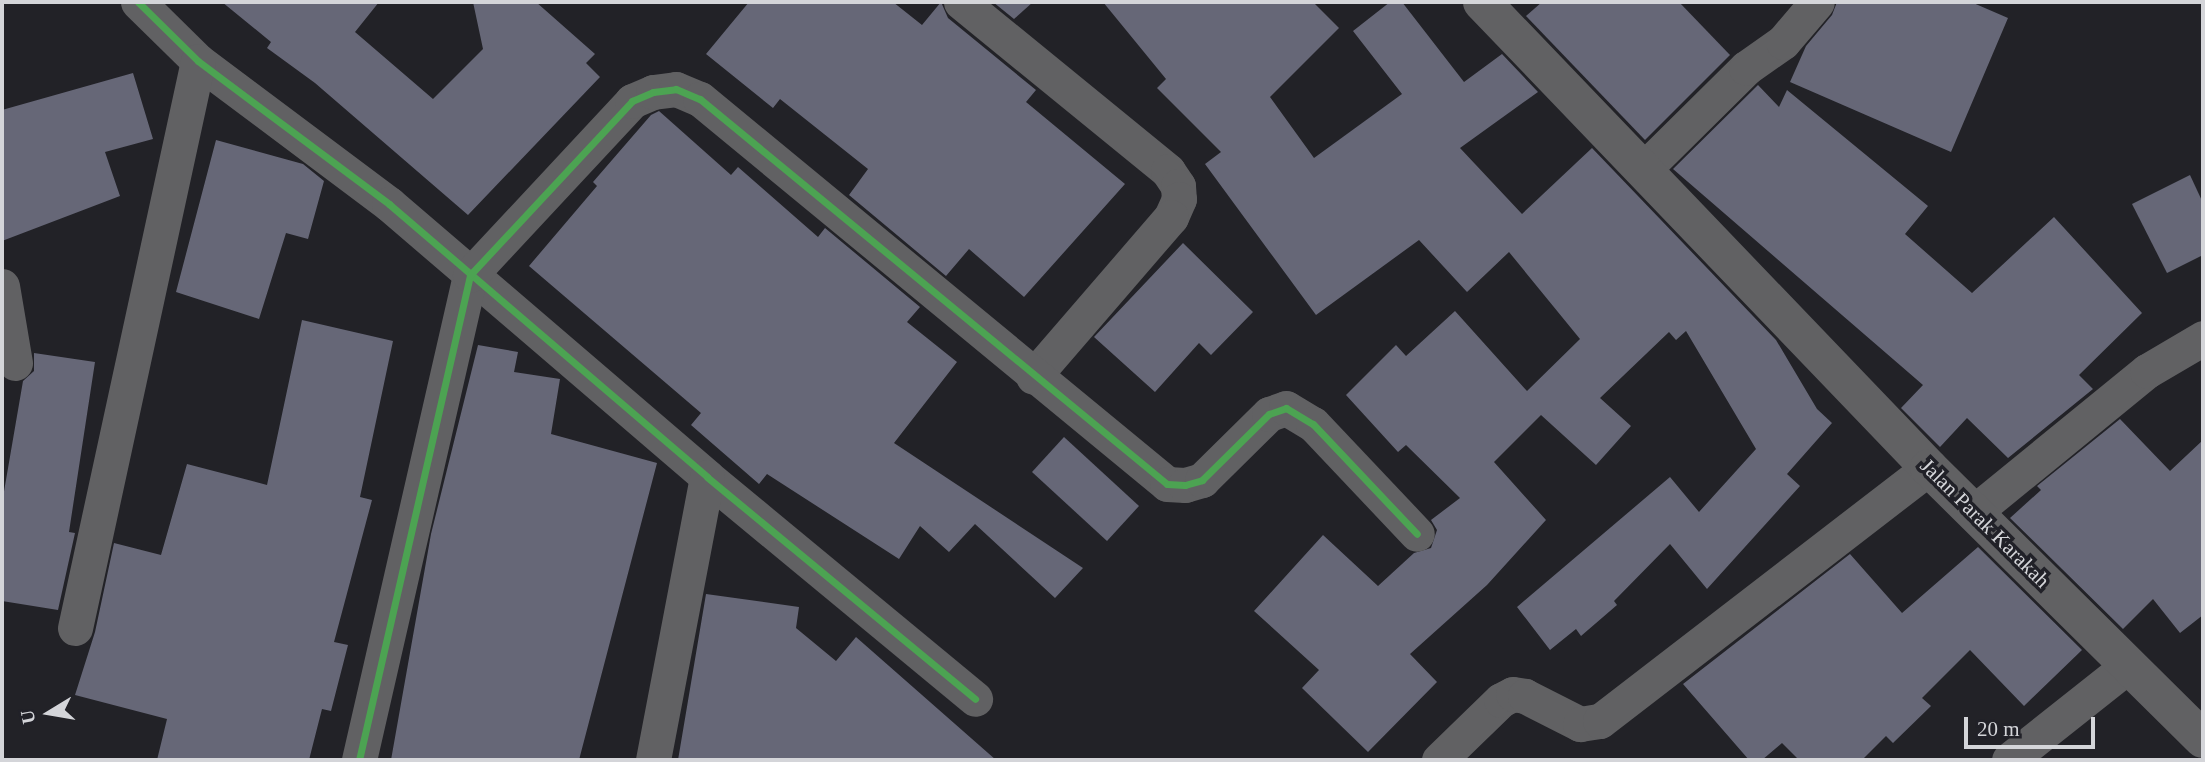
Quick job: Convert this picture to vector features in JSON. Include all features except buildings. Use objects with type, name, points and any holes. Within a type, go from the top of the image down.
[{"type":"street","points":[[138,2],[198,61],[389,204],[707,477],[975,699]]},
{"type":"street","points":[[961,2],[1168,171],[1178,186],[1179,199],[1171,217],[1032,377]]},
{"type":"street","name":"Jalan Parak Karakah","points":[[1482,2],[1929,468],[2203,739]]},
{"type":"street","points":[[1643,170],[1746,68],[1783,42],[1817,2]]},
{"type":"street","points":[[75,628],[198,61]]},
{"type":"street","points":[[359,760],[470,275],[632,101],[676,89],[700,99],[1032,377],[1167,484],[1185,485],[1202,480],[1269,414],[1286,408],[1298,411],[1417,534]]},
{"type":"street","points":[[2,286],[15,363]]},
{"type":"street","points":[[1974,512],[2147,371],[2203,338]]},
{"type":"street","points":[[1439,760],[1501,700],[1513,694],[1525,696],[1580,724],[1600,721],[1929,468]]},
{"type":"street","points":[[653,760],[707,477]]},
{"type":"street","points":[[2009,760],[2129,665]]},
{"type":"cycle path","points":[[138,2],[198,61],[389,204],[707,477],[975,699]]},
{"type":"cycle path","points":[[359,760],[470,275],[632,101],[653,92],[676,89],[700,99],[1167,484],[1185,485],[1202,480],[1269,414],[1286,408],[1313,424],[1417,534]]}]
